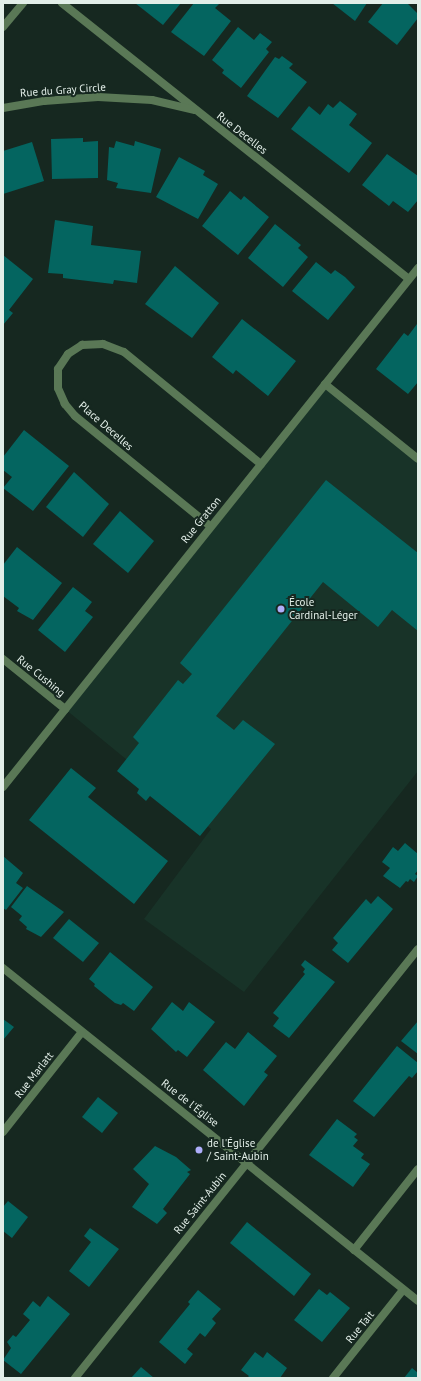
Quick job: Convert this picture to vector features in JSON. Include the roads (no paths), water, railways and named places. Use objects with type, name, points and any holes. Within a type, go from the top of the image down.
[{"type":"street","points":[[3,27],[22,3]]},
{"type":"street","name":"Rue Decelles","points":[[62,3],[409,279]]},
{"type":"street","name":"Rue du Gray Circle","points":[[3,108],[44,101],[98,97],[152,100],[196,110]]},
{"type":"street","name":"Rue Gratton","points":[[3,787],[210,526],[418,268]]},
{"type":"street","name":"Place Decelles","points":[[210,526],[75,416],[65,404],[58,388],[58,369],[68,354],[82,345],[103,344],[124,352],[261,464]]},
{"type":"street","points":[[325,384],[418,459]]},
{"type":"street","name":"Rue Cushing","points":[[3,659],[65,709]]},
{"type":"street","name":"Rue Saint-Aubin","points":[[75,1378],[418,949]]},
{"type":"street","name":"Rue de l'Église","points":[[3,968],[247,1162],[418,1302]]},
{"type":"street","name":"Rue Marlatt","points":[[3,1132],[82,1032]]},
{"type":"street","points":[[354,1250],[418,1169]]},
{"type":"street","name":"Rue Tait","points":[[333,1378],[403,1290]]},
{"type":"place","name":"École Cardinal-Léger","points":[[281,609]]},
{"type":"place","name":"de l'Église / Saint-Aubin","points":[[199,1150]]}]
